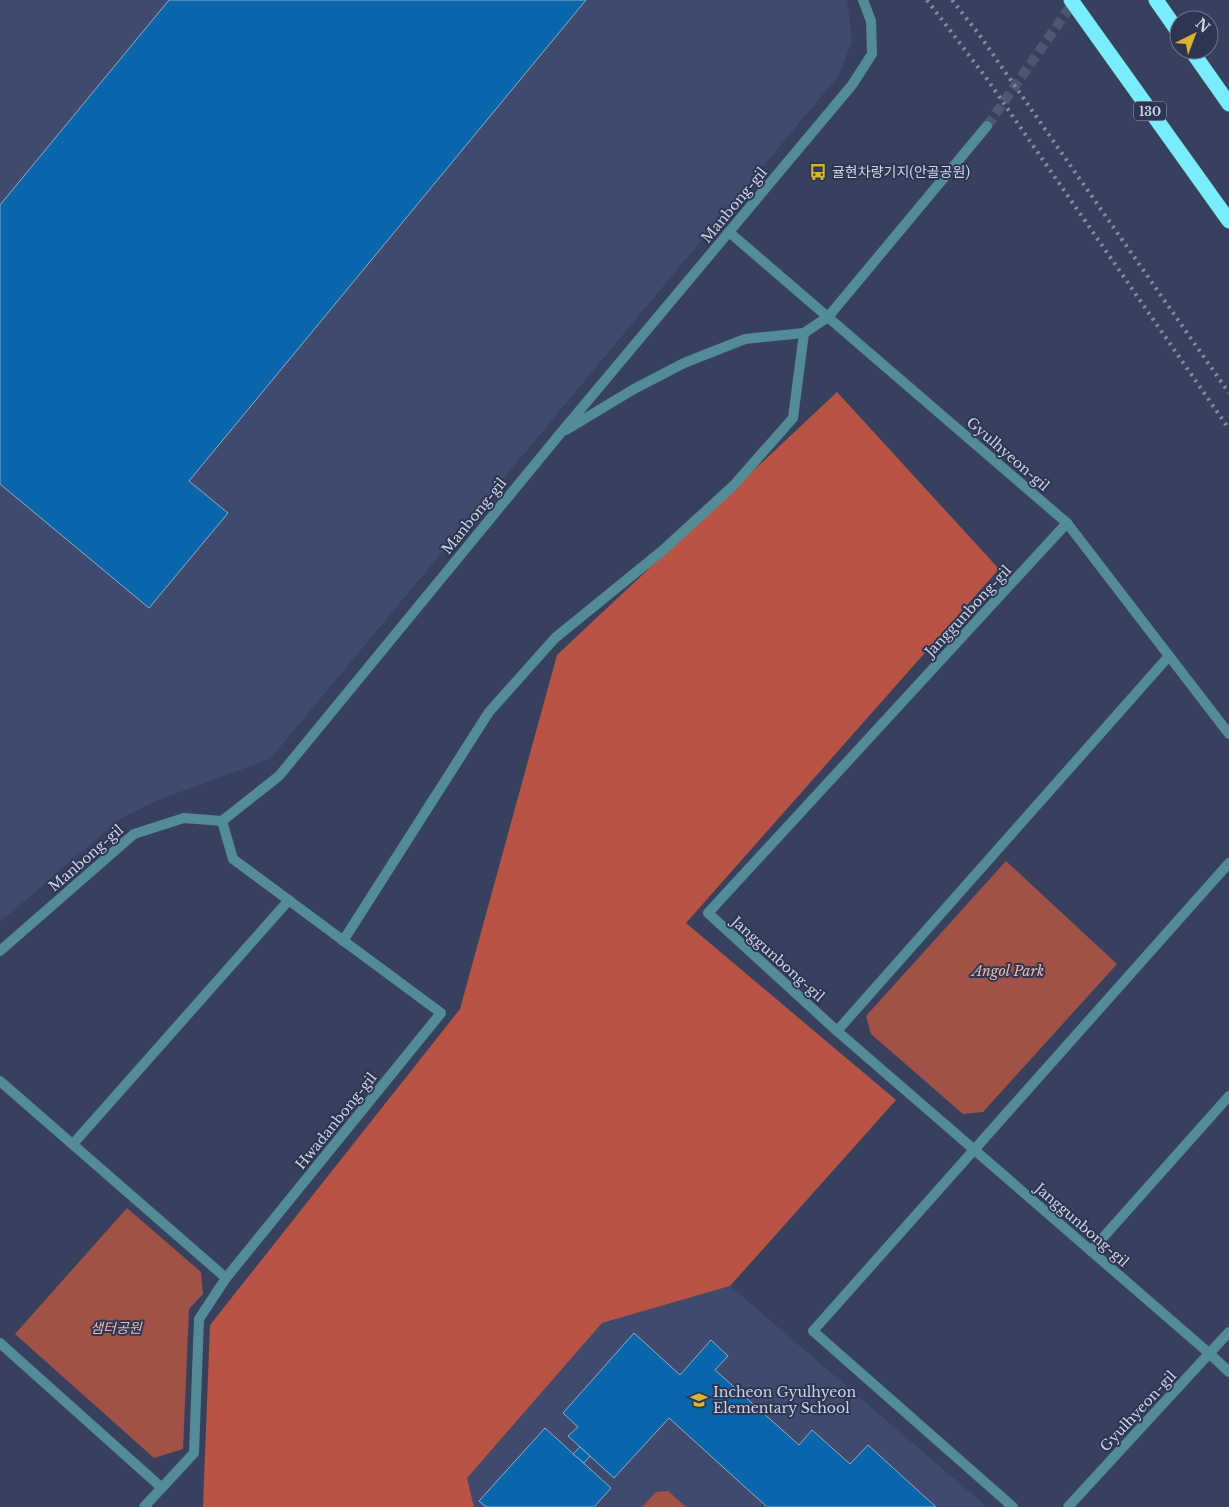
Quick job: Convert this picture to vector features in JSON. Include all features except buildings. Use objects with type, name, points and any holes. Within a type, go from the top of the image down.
[{"type":"highway","name":"130","points":[[1071,0],[1229,221]]},
{"type":"highway","points":[[1156,0],[1169,19]]},
{"type":"highway","points":[[1198,60],[1229,104]]},
{"type":"street","name":"Manbong-gil","points":[[0,950],[134,834],[184,818],[222,821],[279,776],[558,435],[852,85],[872,54],[871,22],[863,0]]},
{"type":"street","points":[[558,435],[634,389],[684,363],[745,339],[804,333],[828,317],[987,126]]},
{"type":"street","name":"Gyulhyeon-gil","points":[[729,232],[1067,523],[1229,734]]},
{"type":"street","points":[[343,941],[489,712],[555,638],[662,551],[734,485],[793,418],[804,333]]},
{"type":"street","name":"Janggunbong-gil","points":[[1067,523],[708,913],[837,1031],[1229,1372]]},
{"type":"street","points":[[837,1031],[1169,656]]},
{"type":"street","name":"Hwadanbong-gil","points":[[144,1507],[194,1453],[199,1318],[226,1278],[441,1013],[233,859],[222,821]]},
{"type":"street","points":[[1013,1507],[813,1331],[1229,863]]},
{"type":"street","points":[[73,1144],[289,900]]},
{"type":"street","points":[[0,1081],[226,1278]]},
{"type":"street","points":[[1092,1251],[1229,1096]]},
{"type":"street","name":"Gyulhyeon-gil","points":[[1068,1507],[1229,1332]]},
{"type":"street","points":[[0,1343],[162,1488]]},
{"type":"shaded area","points":[[0,0],[847,0],[852,41],[839,75],[270,759],[158,800],[120,819],[0,922]]},
{"type":"shaded area","points":[[837,392],[999,569],[686,923],[896,1100],[730,1286],[602,1323],[467,1478],[474,1507],[203,1507],[210,1325],[460,1009],[557,655]]},
{"type":"shaded area","name":"Incheon Gyulhyeon Elementary School","points":[[730,1286],[987,1507],[474,1507],[467,1478],[602,1323]]},
{"type":"green space","name":"Angol Park","points":[[1006,861],[1117,964],[983,1112],[963,1114],[871,1034],[866,1016]]},
{"type":"green space","name":"샘터공원","points":[[127,1208],[201,1272],[203,1294],[189,1309],[183,1449],[154,1458],[15,1334]]},
{"type":"green space","points":[[668,1491],[686,1507],[642,1507],[656,1492]]},
{"type":"tunnel","points":[[987,126],[1075,0]]},
{"type":"railway","points":[[927,0],[987,79],[1229,429]]},
{"type":"railway","points":[[952,0],[978,33],[1229,393]]},
{"type":"place","name":"귤현차량기지(안골공원)","points":[[818,172]]},
{"type":"place","name":"Incheon Gyulhyeon Elementary School","points":[[699,1400]]}]
